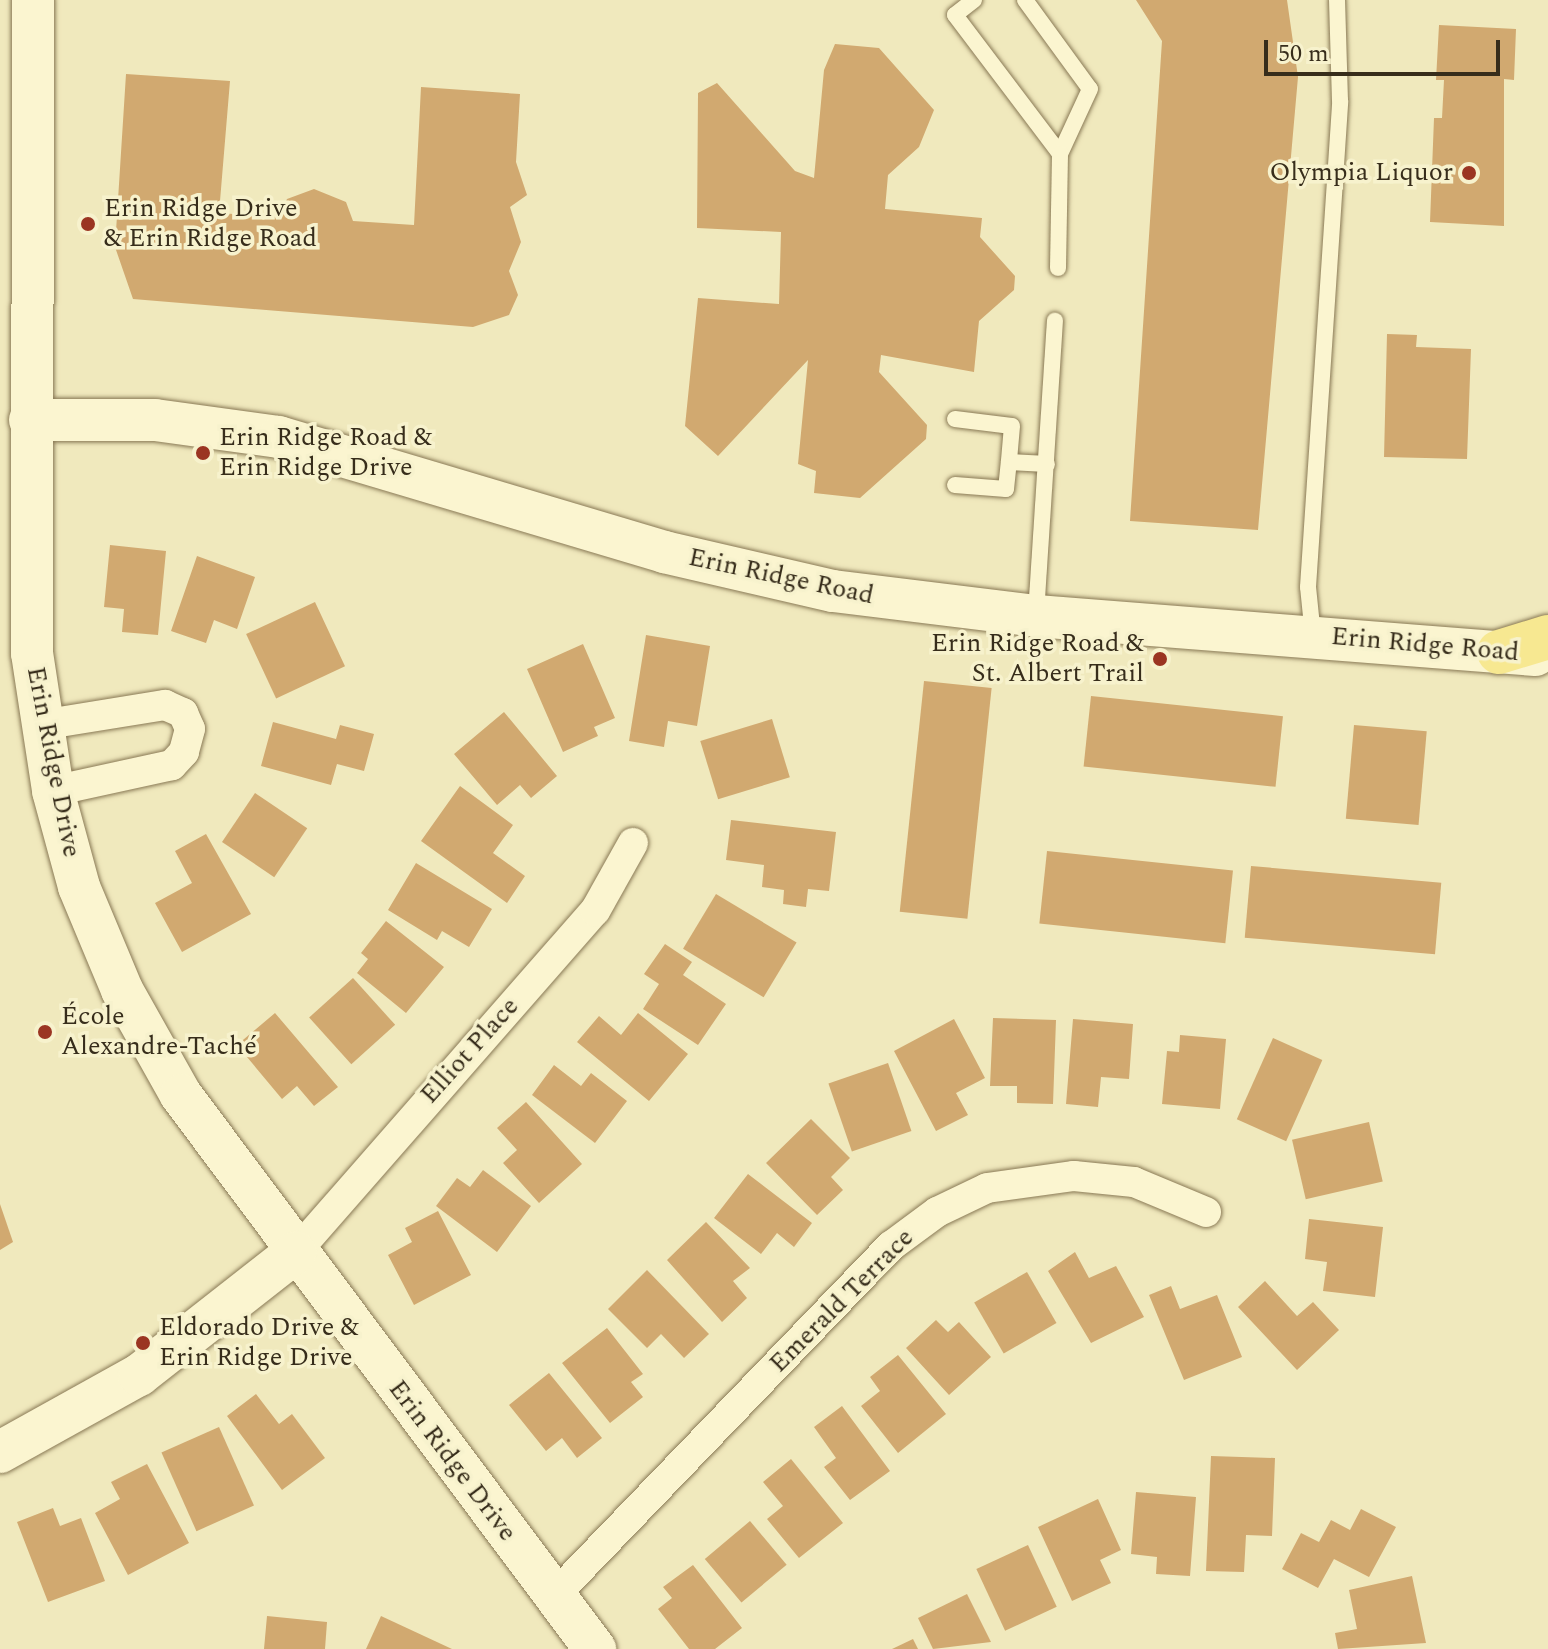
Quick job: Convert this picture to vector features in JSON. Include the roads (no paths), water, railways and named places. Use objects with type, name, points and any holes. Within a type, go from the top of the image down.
[{"type":"main road","points":[[1499,652],[1548,637]]},
{"type":"street","name":"Erin Ridge Drive","points":[[33,0],[31,610],[41,725],[53,791],[79,887],[144,1033],[296,1252],[595,1649]]},
{"type":"street","name":"Erin Ridge Road","points":[[30,420],[155,420],[245,430],[746,573],[1036,616],[1548,656]]},
{"type":"street","points":[[41,725],[165,705],[183,713],[190,729],[172,765],[53,791]]},
{"type":"street","name":"Elliot Place","points":[[296,1252],[595,911],[633,843]]},
{"type":"street","name":"Emerald Terrace","points":[[554,1596],[891,1246],[937,1212],[987,1188],[1074,1176],[1134,1182],[1206,1212]]},
{"type":"street","points":[[0,1452],[139,1375],[296,1252]]},
{"type":"lane","points":[[974,0],[955,15],[1060,154]]},
{"type":"lane","points":[[1025,0],[1090,89],[1060,154],[1058,268]]},
{"type":"lane","points":[[1313,636],[1308,587],[1340,101],[1337,0]]},
{"type":"lane","points":[[1036,616],[1055,321]]},
{"type":"lane","points":[[955,419],[1012,426],[1006,489],[955,485]]},
{"type":"lane","points":[[1009,462],[1047,464]]},
{"type":"place","name":"Olympia Liquor","points":[[1469,173]]},
{"type":"place","name":"Erin Ridge Drive & Erin Ridge Road","points":[[88,224]]},
{"type":"place","name":"Erin Ridge Road & Erin Ridge Drive","points":[[203,453]]},
{"type":"place","name":"Erin Ridge Road & St. Albert Trail","points":[[1160,659]]},
{"type":"place","name":"École Alexandre-Taché","points":[[45,1032]]},
{"type":"place","name":"Eldorado Drive & Erin Ridge Drive","points":[[143,1343]]}]
